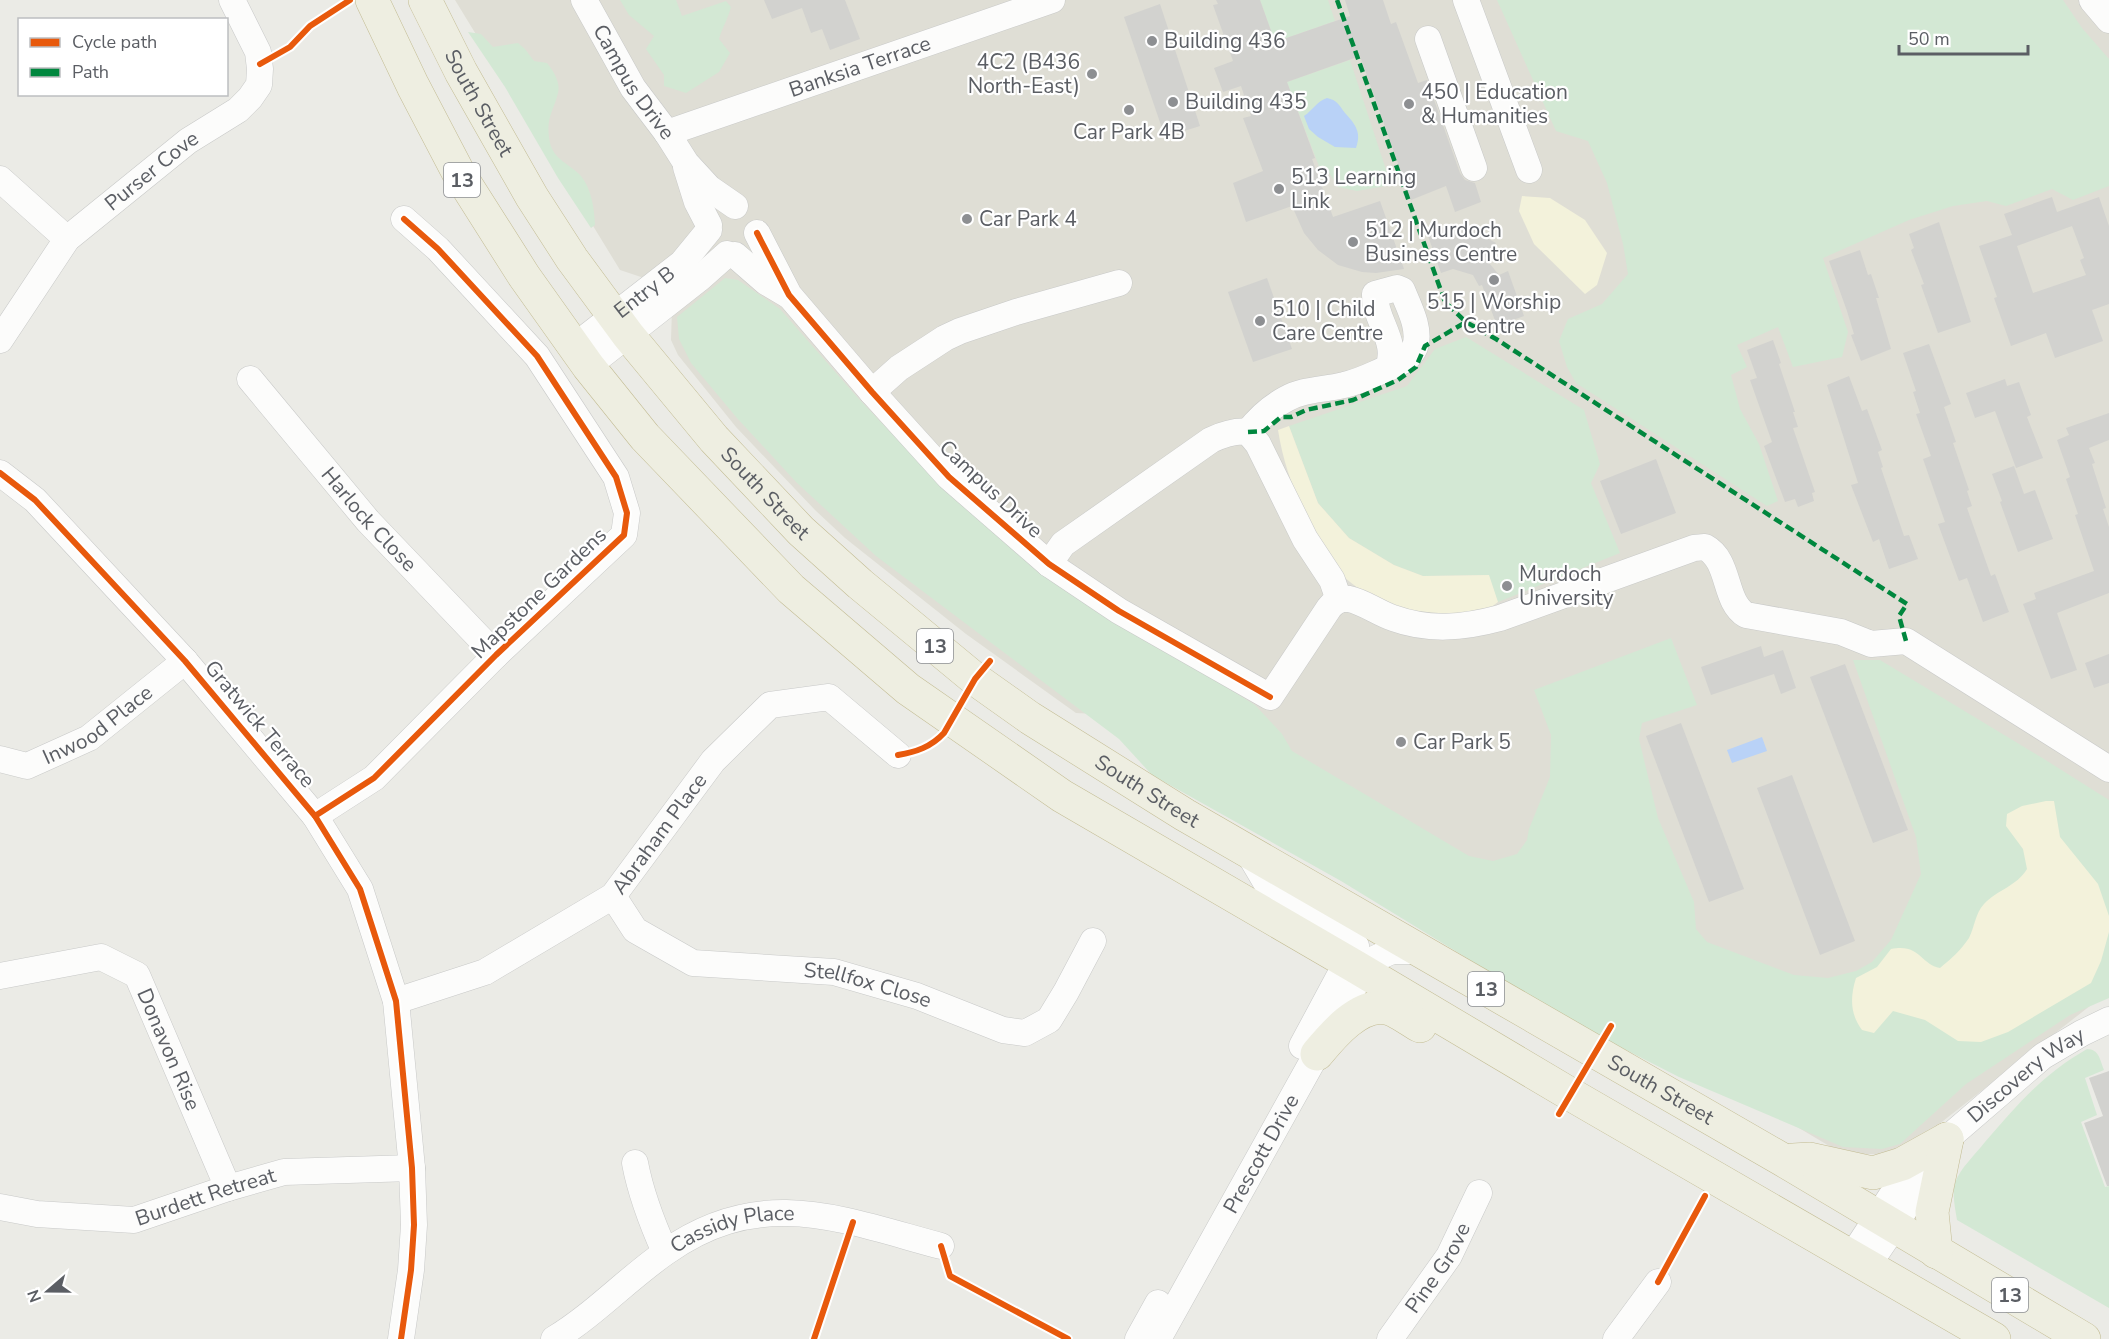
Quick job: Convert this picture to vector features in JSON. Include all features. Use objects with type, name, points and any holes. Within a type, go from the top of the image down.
[{"type":"highway","name":"13","points":[[372,0],[458,172],[524,276],[582,356],[645,436],[791,589],[908,689],[1062,796],[1511,1060],[1994,1339]]},
{"type":"highway","name":"South Street","points":[[425,0],[461,72],[532,197],[572,259],[621,326],[714,439],[801,531],[911,627],[975,679],[1030,718],[1248,852],[1783,1160],[2084,1339]]},
{"type":"highway","points":[[1317,1053],[1337,1030],[1358,1015],[1369,1010],[1387,1008],[1482,1060],[1495,1062],[1511,1060]]},
{"type":"highway","points":[[1783,1160],[1810,1160],[1874,1173],[1902,1164],[1947,1139]]},
{"type":"highway","points":[[1936,1252],[1932,1212],[1947,1139]]},
{"type":"street","name":"Purser Cove","points":[[0,340],[67,239],[188,141],[238,110],[259,85],[258,52],[232,0]]},
{"type":"street","name":"Campus Drive","points":[[584,0],[633,88],[667,133],[686,164],[709,188],[735,207],[743,208],[754,219],[757,233],[789,295],[949,477],[1049,564],[1119,611],[1270,697],[1325,613],[1339,600]]},
{"type":"street","points":[[1466,0],[1529,170]]},
{"type":"street","points":[[2092,0],[2109,20]]},
{"type":"street","name":"Banksia Terrace","points":[[667,133],[886,58],[1043,8]]},
{"type":"street","points":[[1428,39],[1474,168]]},
{"type":"street","name":"Campus Drive","points":[[686,164],[697,202],[709,227],[714,245],[766,282],[789,295]]},
{"type":"street","points":[[0,179],[67,239]]},
{"type":"street","points":[[709,227],[712,218],[722,209],[735,207]]},
{"type":"street","name":"Mapstone Gardens","points":[[315,816],[374,777],[496,655],[624,535],[627,513],[616,477],[537,356],[438,249],[404,219]]},
{"type":"street","name":"Entry B","points":[[621,326],[682,263],[709,227]]},
{"type":"street","points":[[731,255],[750,248],[757,233]]},
{"type":"street","name":"Entry B","points":[[582,356],[621,326],[731,255]]},
{"type":"street","points":[[872,392],[899,368],[960,330],[1119,283]]},
{"type":"street","points":[[1248,432],[1258,420],[1286,398],[1303,392],[1345,385],[1388,368]]},
{"type":"street","name":"Harlock Close","points":[[250,379],[368,521],[496,655]]},
{"type":"street","points":[[1049,564],[1063,544],[1211,440],[1231,432],[1248,432]]},
{"type":"street","points":[[1248,432],[1258,444],[1305,539],[1332,580],[1339,600],[1352,600],[1392,618],[1418,625],[1444,627],[1470,625],[1500,618],[1683,552],[1705,547],[1719,560],[1738,608],[1746,615],[1841,632],[1871,644],[1906,641],[2109,769]]},
{"type":"street","name":"Gratwick Terrace","points":[[0,473],[35,500],[185,661],[315,816],[360,889],[396,1001],[412,1168],[414,1225],[412,1259],[401,1339]]},
{"type":"street","name":"Inwood Place","points":[[0,759],[27,766],[88,738],[185,661]]},
{"type":"street","name":"Abraham Place","points":[[396,1001],[485,972],[613,896],[713,762],[770,705],[830,697],[898,755]]},
{"type":"street","name":"Prescott Drive","points":[[1158,1339],[1355,985],[1356,946],[1325,918],[1268,885],[1248,852]]},
{"type":"street","name":"Stellfox Close","points":[[613,896],[635,930],[693,963],[834,972],[917,996],[1003,1030],[1024,1033],[1048,1020],[1093,941]]},
{"type":"street","points":[[1323,948],[1330,967],[1332,989]]},
{"type":"street","name":"Prescott Drive","points":[[1138,1339],[1339,977],[1392,951],[1419,951]]},
{"type":"street","name":"Donavon Rise","points":[[0,976],[101,957],[137,975],[228,1188]]},
{"type":"street","name":"Discovery Way","points":[[1860,1261],[1886,1221],[1947,1139],[2043,1056],[2109,1020]]},
{"type":"street","points":[[635,1163],[640,1189],[665,1252]]},
{"type":"street","name":"Burdett Retreat","points":[[0,1207],[36,1214],[134,1220],[228,1188],[284,1172],[412,1168]]},
{"type":"street","name":"Pine Grove","points":[[1390,1339],[1449,1256],[1479,1194]]},
{"type":"street","name":"Cassidy Place","points":[[554,1339],[665,1252],[690,1236],[736,1218],[787,1212],[826,1216],[940,1246]]},
{"type":"street","points":[[1616,1339],[1658,1282]]},
{"type":"shaded area","name":"Murdoch University","points":[[455,0],[2109,0],[2109,991],[1897,1157],[1872,1154],[1853,1155],[1836,1150],[1720,1081],[1133,716],[1076,713],[966,634],[845,538],[736,427],[678,355],[671,340],[672,309],[650,280],[620,270]]},
{"type":"shaded area","points":[[620,0],[676,0],[682,16],[726,1],[731,7],[719,39],[730,53],[719,72],[686,93],[664,86],[664,75],[646,49],[654,36],[629,15]]},
{"type":"shaded area","points":[[1260,0],[1328,0],[1335,21],[1275,42]]},
{"type":"shaded area","points":[[1497,0],[2063,0],[2082,28],[2109,59],[2109,186],[2073,200],[2052,189],[2006,206],[1987,201],[1953,206],[1909,220],[1823,258],[1848,332],[1842,357],[1793,367],[1778,327],[1737,345],[1747,367],[1731,375],[1740,409],[1759,444],[1778,501],[1767,506],[1576,383],[1567,367],[1559,341],[1568,319],[1602,304],[1628,274],[1623,244],[1607,183],[1588,141],[1556,131]]},
{"type":"shaded area","points":[[468,32],[481,34],[493,47],[518,43],[534,61],[547,63],[552,69],[559,89],[549,121],[550,143],[555,154],[581,176],[588,187],[595,219],[595,225],[591,228],[558,178],[505,87]]},
{"type":"shaded area","points":[[1350,60],[1391,185],[1357,191],[1338,187],[1328,171],[1320,169],[1287,82]]},
{"type":"shaded area","points":[[725,278],[738,280],[780,309],[858,398],[944,489],[1045,574],[1255,705],[1282,734],[1292,751],[1469,856],[1493,861],[1517,854],[1527,840],[1529,829],[1550,777],[1551,735],[1534,690],[1671,638],[1697,705],[1642,723],[1639,739],[1658,818],[1694,902],[1696,929],[1707,942],[1794,975],[1828,978],[1856,971],[1872,962],[1891,940],[1921,874],[1916,837],[1853,660],[1880,660],[2109,800],[2109,998],[2070,1015],[1966,1084],[1900,1144],[1882,1149],[1843,1147],[1679,1077],[1573,1023],[1341,881],[1152,775],[1119,739],[876,556],[796,482],[737,418],[691,363],[679,339],[677,317]]},
{"type":"shaded area","points":[[1466,337],[1584,410],[1600,464],[1591,483],[1620,553],[1498,602],[1488,575],[1423,576],[1394,565],[1349,538],[1318,503],[1289,426],[1407,386],[1435,349]]},
{"type":"shaded area","points":[[2087,1049],[2097,1053],[2104,1070],[2085,1078],[2097,1115],[2081,1122],[2105,1187],[2109,1186],[2109,1308],[1957,1220],[1954,1201],[1955,1183],[1968,1161],[2020,1102],[2057,1069]]},
{"type":"sand","points":[[1522,196],[1550,198],[1585,220],[1607,253],[1597,285],[1585,294],[1534,244],[1519,211]]},
{"type":"sand","points":[[1289,426],[1318,503],[1349,538],[1394,565],[1423,576],[1489,575],[1498,602],[1484,611],[1468,615],[1433,615],[1390,605],[1351,583],[1328,559],[1297,496],[1278,430]]},
{"type":"sand","points":[[2054,801],[2060,837],[2098,884],[2109,916],[2109,932],[2101,961],[2091,983],[2008,1032],[1981,1042],[1958,1041],[1925,1020],[1893,1011],[1874,1033],[1862,1030],[1855,1018],[1852,1005],[1856,978],[1877,967],[1891,949],[1901,948],[1914,951],[1928,963],[1940,968],[1952,958],[1969,938],[1984,904],[2018,880],[2027,869],[2023,849],[2006,826],[2007,814],[2022,806]]},
{"type":"water","points":[[1327,98],[1338,103],[1354,125],[1358,133],[1356,148],[1335,147],[1309,129],[1304,116],[1320,101]]},
{"type":"water","points":[[1762,737],[1767,751],[1732,763],[1727,750]]},
{"type":"building","points":[[764,0],[845,0],[860,39],[830,50],[822,29],[811,33],[802,8],[772,19]]},
{"type":"building","name":"450 | Education & Humanities","points":[[1216,0],[1260,0],[1275,42],[1350,16],[1345,0],[1383,0],[1391,24],[1396,22],[1418,83],[1427,80],[1460,173],[1465,180],[1475,183],[1481,202],[1455,212],[1446,186],[1411,200],[1360,56],[1287,82],[1315,158],[1312,159],[1333,217],[1380,201],[1404,269],[1376,273],[1362,272],[1338,265],[1318,250],[1304,233],[1292,206],[1246,222],[1233,183],[1263,171],[1243,118],[1251,116],[1241,86],[1223,92],[1214,68],[1233,61],[1213,5],[1218,4]]},
{"type":"building","points":[[1160,4],[1200,126],[1165,137],[1124,17]]},
{"type":"building","points":[[2052,197],[2057,212],[2099,197],[2109,226],[2109,304],[2092,310],[2103,341],[2055,358],[2046,333],[2011,346],[1979,246],[2012,235],[2004,214]],"holes":[[[2072,226],[2084,258],[2080,260],[2086,275],[2033,293],[2017,246]]]},
{"type":"building","points":[[1939,222],[1971,322],[1938,333],[1921,285],[1924,284],[1911,250],[1914,248],[1909,234]]},
{"type":"building","name":"515 | Worship Centre","points":[[1450,225],[1479,230],[1479,234],[1496,243],[1485,258],[1499,275],[1508,271],[1524,316],[1497,326],[1482,285],[1479,286],[1473,275],[1453,269],[1441,273],[1427,233]]},
{"type":"building","points":[[1860,250],[1879,298],[1876,298],[1891,349],[1861,361],[1851,335],[1854,334],[1847,311],[1829,261]]},
{"type":"building","name":"510 | Child Care Centre","points":[[1267,278],[1292,349],[1253,362],[1228,292]]},
{"type":"building","points":[[1773,340],[1795,412],[1793,412],[1798,427],[1793,428],[1815,492],[1812,493],[1814,501],[1798,507],[1795,499],[1785,502],[1764,446],[1772,442],[1750,380],[1757,378],[1747,350]]},
{"type":"building","points":[[1929,344],[1951,404],[1944,407],[1969,490],[1967,491],[1972,506],[1967,508],[1991,576],[1995,574],[2009,612],[1983,622],[1967,578],[1959,581],[1938,524],[1945,522],[1923,459],[1931,456],[1916,414],[1920,413],[1913,392],[1916,391],[1903,353]]},
{"type":"building","points":[[1849,376],[1862,411],[1867,409],[1882,450],[1878,452],[1883,467],[1881,468],[1904,536],[1909,535],[1918,559],[1889,569],[1879,539],[1873,542],[1851,485],[1858,483],[1827,385]]},
{"type":"building","points":[[2005,379],[2007,386],[2019,382],[2031,415],[2027,417],[2043,458],[2016,468],[1995,411],[1975,418],[1966,393]]},
{"type":"building","points":[[2109,413],[2109,440],[2089,448],[2095,463],[2092,464],[2106,508],[2103,509],[2109,527],[2109,593],[2057,613],[2077,670],[2051,679],[2023,604],[2036,599],[2034,593],[2094,571],[2075,515],[2078,514],[2066,479],[2070,477],[2057,440],[2069,435],[2066,428]]},
{"type":"building","points":[[1656,459],[1676,513],[1621,534],[1600,481]]},
{"type":"building","points":[[2014,466],[2024,494],[2035,490],[2053,539],[2018,552],[1992,474]]},
{"type":"building","points":[[1761,646],[1764,657],[1783,650],[1796,688],[1781,694],[1774,674],[1711,695],[1701,667]]},
{"type":"building","points":[[2109,654],[2109,683],[2094,688],[2085,663]]},
{"type":"building","points":[[1845,664],[1908,830],[1873,843],[1810,677]]},
{"type":"building","points":[[1681,723],[1744,889],[1709,902],[1646,736]]},
{"type":"building","points":[[1792,775],[1855,941],[1820,955],[1757,788]]},
{"type":"building","points":[[2109,1071],[2109,1186],[2107,1186],[2084,1123],[2103,1116],[2089,1078]]},
{"type":"marked path","points":[[1337,0],[1445,302],[1466,322],[1496,339],[1907,604],[1899,616],[1906,641]]},
{"type":"marked path","points":[[1248,432],[1264,431],[1281,417],[1291,417],[1306,410],[1353,400],[1398,380],[1416,367],[1425,346],[1466,322]]},
{"type":"cycle path","points":[[260,64],[290,47],[310,26],[350,0]]},
{"type":"cycle path","points":[[315,816],[374,778],[496,655],[624,535],[627,513],[616,477],[537,356],[438,249],[404,219]]},
{"type":"cycle path","points":[[757,233],[789,295],[949,477],[1049,564],[1119,611],[1270,697]]},
{"type":"cycle path","points":[[0,473],[35,500],[185,661],[315,816],[360,889],[396,1001],[412,1168],[414,1225],[411,1270],[401,1339]]},
{"type":"cycle path","points":[[898,755],[923,748],[944,733],[975,679],[990,661]]},
{"type":"cycle path","points":[[1559,1114],[1611,1026]]},
{"type":"cycle path","points":[[1658,1282],[1705,1196]]},
{"type":"cycle path","points":[[814,1339],[853,1222]]},
{"type":"cycle path","points":[[941,1246],[950,1276],[1068,1339]]},
{"type":"place","name":"Building 436","points":[[1152,41]]},
{"type":"place","name":"4C2 (B436 North-East)","points":[[1092,74]]},
{"type":"place","name":"Building 435","points":[[1173,102]]},
{"type":"place","name":"450 | Education & Humanities","points":[[1409,104]]},
{"type":"place","name":"Car Park 4B","points":[[1129,110]]},
{"type":"place","name":"513 Learning Link","points":[[1279,189]]},
{"type":"place","name":"Car Park 4","points":[[967,219]]},
{"type":"place","name":"512 | Murdoch Business Centre","points":[[1353,242]]},
{"type":"place","name":"515 | Worship Centre","points":[[1494,280]]},
{"type":"place","name":"510 | Child Care Centre","points":[[1260,321]]},
{"type":"place","name":"Murdoch University","points":[[1507,586]]},
{"type":"place","name":"Car Park 5","points":[[1401,742]]}]
